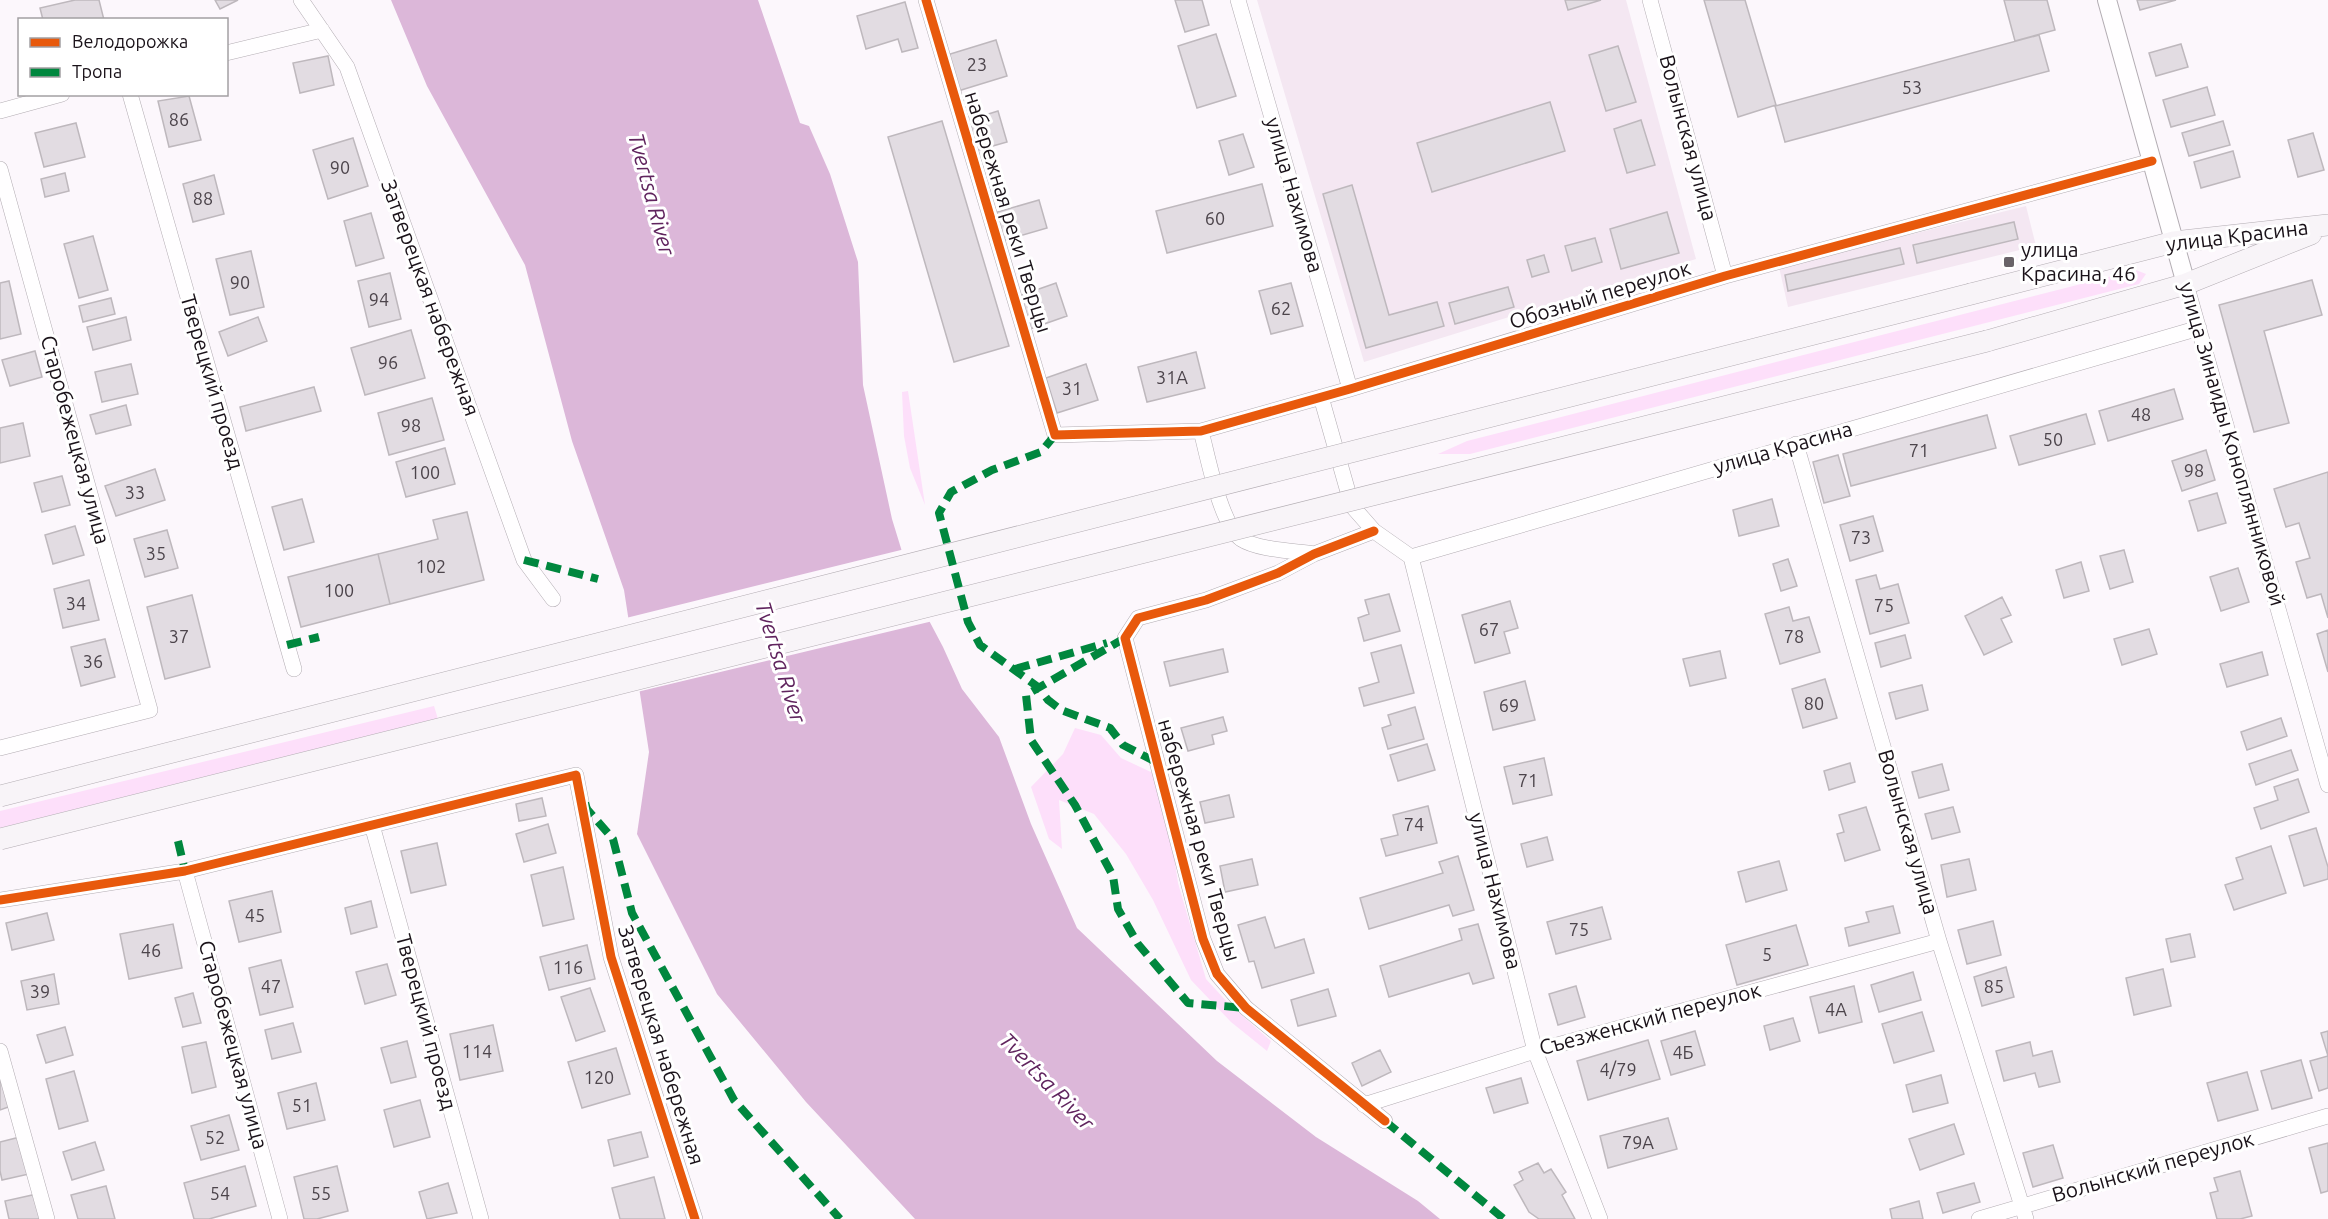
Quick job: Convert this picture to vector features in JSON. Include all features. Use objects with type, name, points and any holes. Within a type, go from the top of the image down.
[{"type":"main road","name":"улица Красина","points":[[0,796],[2174,242],[2328,226]]},
{"type":"main road","name":"улица Красина","points":[[0,839],[1987,341],[2186,284],[2328,226]]},
{"type":"street","name":"Затверецкая набережная","points":[[301,0],[347,67],[524,560],[553,599]]},
{"type":"street","name":"набережная реки Тверцы","points":[[926,0],[1055,435]]},
{"type":"street","name":"улица Нахимова","points":[[1238,0],[1350,389]]},
{"type":"street","name":"Волынская улица","points":[[1650,0],[1725,276]]},
{"type":"street","name":"улица Зинаиды Коноплянниковой","points":[[2107,0],[2328,785]]},
{"type":"street","points":[[228,53],[322,30]]},
{"type":"street","points":[[0,111],[55,96]]},
{"type":"street","name":"Тверецкий проезд","points":[[131,96],[294,669]]},
{"type":"street","name":"Обозный переулок","points":[[1055,435],[1201,431],[1350,389],[1725,276],[2152,161]]},
{"type":"street","name":"Старобежецкая улица","points":[[0,169],[150,710],[0,748]]},
{"type":"street","name":"улица Красина","points":[[1411,557],[2199,327]]},
{"type":"street","points":[[1321,397],[1352,506],[1374,531],[1411,557]]},
{"type":"street","points":[[1201,431],[1225,517],[1241,539],[1269,549],[1314,555],[1374,531]]},
{"type":"street","name":"Волынская улица","points":[[1796,444],[1939,941],[2024,1212]]},
{"type":"street","name":"набережная реки Тверцы","points":[[1314,555],[1278,573],[1216,596],[1138,618],[1125,638],[1203,939],[1217,974],[1246,1008],[1385,1121]]},
{"type":"street","name":"улица Нахимова","points":[[1411,557],[1535,1051],[1600,1219]]},
{"type":"street","name":"Затверецкая набережная","points":[[372,825],[576,775],[611,957],[695,1219]]},
{"type":"street","points":[[0,900],[185,871],[372,825]]},
{"type":"street","name":"Тверецкий проезд","points":[[372,825],[480,1219]]},
{"type":"street","name":"Старобежецкая улица","points":[[185,871],[280,1219]]},
{"type":"street","name":"Съезженский переулок","points":[[1364,1105],[1535,1051],[1939,941]]},
{"type":"street","points":[[0,1051],[47,1219]]},
{"type":"street","name":"Волынский переулок","points":[[1979,1219],[2024,1212],[2328,1116]]},
{"type":"shaded area","points":[[1257,0],[1626,0],[1696,259],[1364,362]]},
{"type":"shaded area","points":[[2026,206],[2036,246],[1788,307],[1779,267]]},
{"type":"shaded area","points":[[2136,270],[2146,274],[2139,284],[1470,454],[1438,454],[1467,441]]},
{"type":"shaded area","points":[[908,391],[925,505],[910,468],[904,436],[902,392]]},
{"type":"shaded area","points":[[434,706],[438,719],[0,828],[0,811]]},
{"type":"shaded area","points":[[1075,728],[1101,735],[1121,758],[1153,773],[1169,822],[1178,883],[1206,979],[1229,1004],[1271,1041],[1267,1051],[1231,1022],[1191,980],[1153,900],[1126,854],[1094,814],[1059,800],[1062,849],[1049,839],[1031,787],[1063,754]]},
{"type":"water","name":"Tvertsa River","points":[[391,0],[758,0],[800,123],[809,126],[830,174],[858,262],[863,385],[892,519],[915,594],[962,689],[999,737],[1031,824],[1077,928],[1217,1061],[1316,1137],[1418,1201],[1440,1219],[915,1219],[806,1102],[717,994],[637,834],[649,752],[624,590],[572,441],[525,265],[427,86]]},
{"type":"pier","points":[[905,549],[918,593],[933,621],[637,692],[626,618]]},
{"type":"building","points":[[75,0],[99,0],[104,18],[42,18],[40,8]]},
{"type":"building","points":[[215,0],[238,0],[220,9]]},
{"type":"building","points":[[1175,0],[1202,0],[1209,25],[1185,32]]},
{"type":"building","points":[[1565,0],[1601,0],[1568,10]]},
{"type":"building","points":[[1704,0],[1745,0],[1776,105],[1738,117]]},
{"type":"building","points":[[2004,0],[2047,0],[2055,30],[2015,41]]},
{"type":"building","points":[[2137,0],[2176,0],[2140,10]]},
{"type":"building","points":[[905,2],[918,48],[902,52],[898,39],[866,49],[857,16]]},
{"type":"building","points":[[1216,34],[1236,96],[1197,108],[1178,46]]},
{"type":"building","points":[[2039,35],[2049,71],[1785,142],[1775,106]]},
{"type":"building","points":[[996,40],[1007,76],[958,91],[947,55]]},
{"type":"building","points":[[2181,44],[2188,67],[2156,76],[2149,53]]},
{"type":"building","points":[[1618,46],[1636,102],[1606,111],[1589,55]]},
{"type":"building","points":[[328,56],[334,85],[300,93],[293,63]]},
{"type":"building","points":[[2207,87],[2215,115],[2171,127],[2163,100]]},
{"type":"building","points":[[189,96],[201,140],[169,147],[158,101]]},
{"type":"building","points":[[1550,102],[1565,151],[1432,192],[1417,143]]},
{"type":"building","points":[[998,111],[1007,142],[975,151],[966,121]]},
{"type":"building","points":[[1641,120],[1655,165],[1627,173],[1614,129]]},
{"type":"building","points":[[942,121],[1009,346],[954,362],[888,137]]},
{"type":"building","points":[[2223,121],[2230,145],[2189,156],[2182,133]]},
{"type":"building","points":[[76,123],[85,157],[44,167],[35,133]]},
{"type":"building","points":[[2313,133],[2324,170],[2298,177],[2288,140]]},
{"type":"building","points":[[1243,134],[1254,167],[1229,175],[1219,141]]},
{"type":"building","points":[[353,138],[368,186],[328,199],[313,150]]},
{"type":"building","points":[[2233,151],[2240,177],[2201,188],[2194,162]]},
{"type":"building","points":[[65,173],[69,191],[45,197],[41,179]]},
{"type":"building","points":[[214,175],[224,214],[193,222],[183,184]]},
{"type":"building","points":[[1262,184],[1273,226],[1167,253],[1156,211]]},
{"type":"building","points":[[1352,185],[1389,315],[1437,302],[1444,326],[1366,348],[1323,194]]},
{"type":"building","points":[[1039,200],[1047,228],[1002,241],[994,213]]},
{"type":"building","points":[[1667,212],[1679,253],[1621,269],[1610,229]]},
{"type":"building","points":[[371,213],[384,258],[356,266],[344,221]]},
{"type":"building","points":[[2014,222],[2018,239],[1917,263],[1913,245]]},
{"type":"building","points":[[93,236],[108,290],[79,298],[64,244]]},
{"type":"building","points":[[1595,238],[1602,262],[1572,271],[1565,246]]},
{"type":"building","points":[[1900,248],[1904,264],[1788,291],[1785,275]]},
{"type":"building","points":[[251,251],[264,307],[230,315],[216,259]]},
{"type":"building","points":[[1544,255],[1549,272],[1532,277],[1527,260]]},
{"type":"building","points":[[390,273],[401,319],[369,327],[358,281]]},
{"type":"building","points":[[2312,280],[2322,315],[2264,331],[2289,423],[2254,432],[2219,305]]},
{"type":"building","points":[[9,281],[21,334],[0,339],[0,283]]},
{"type":"building","points":[[1056,283],[1067,316],[1030,329],[1019,296]]},
{"type":"building","points":[[1291,283],[1303,326],[1271,334],[1259,291]]},
{"type":"building","points":[[1508,287],[1514,307],[1455,324],[1449,303]]},
{"type":"building","points":[[111,298],[115,314],[83,322],[79,306]]},
{"type":"building","points":[[126,317],[131,340],[93,350],[87,327]]},
{"type":"building","points":[[258,317],[267,341],[228,356],[219,332]]},
{"type":"building","points":[[411,330],[425,378],[365,395],[351,348]]},
{"type":"building","points":[[35,351],[42,377],[10,386],[2,360]]},
{"type":"building","points":[[1196,352],[1205,388],[1147,402],[1138,367]]},
{"type":"building","points":[[131,364],[138,394],[102,402],[95,372]]},
{"type":"building","points":[[1086,364],[1098,400],[1057,413],[1046,378]]},
{"type":"building","points":[[314,387],[321,411],[246,431],[240,407]]},
{"type":"building","points":[[2174,389],[2183,419],[2108,441],[2099,411]]},
{"type":"building","points":[[432,398],[444,440],[389,455],[378,413]]},
{"type":"building","points":[[126,405],[131,425],[96,434],[90,415]]},
{"type":"building","points":[[2086,414],[2095,444],[2019,465],[2010,436]]},
{"type":"building","points":[[1987,415],[1996,448],[1851,486],[1843,454]]},
{"type":"building","points":[[23,423],[30,456],[0,463],[0,428]]},
{"type":"building","points":[[445,448],[455,484],[406,497],[396,462]]},
{"type":"building","points":[[2206,450],[2215,480],[2182,491],[2172,461]]},
{"type":"building","points":[[1838,455],[1850,496],[1824,503],[1813,462]]},
{"type":"building","points":[[155,469],[165,500],[116,516],[105,486]]},
{"type":"building","points":[[2328,472],[2328,618],[2321,594],[2307,598],[2296,562],[2310,558],[2299,523],[2286,527],[2274,489]]},
{"type":"building","points":[[62,476],[70,505],[42,512],[34,483]]},
{"type":"building","points":[[2217,493],[2226,523],[2198,531],[2189,501]]},
{"type":"building","points":[[302,499],[314,542],[284,550],[272,507]]},
{"type":"building","points":[[1772,499],[1779,526],[1739,536],[1733,510]]},
{"type":"building","points":[[467,512],[484,580],[390,604],[378,554],[438,539],[433,520]]},
{"type":"building","points":[[1873,516],[1883,551],[1850,561],[1840,525]]},
{"type":"building","points":[[75,526],[84,555],[53,564],[45,535]]},
{"type":"building","points":[[167,530],[178,568],[145,577],[134,539]]},
{"type":"building","points":[[2124,550],[2133,582],[2110,589],[2100,556]]},
{"type":"building","points":[[378,554],[390,604],[301,627],[288,577]]},
{"type":"building","points":[[1788,559],[1797,586],[1781,591],[1773,564]]},
{"type":"building","points":[[2081,562],[2089,591],[2064,598],[2056,570]]},
{"type":"building","points":[[2238,568],[2249,602],[2221,611],[2210,577]]},
{"type":"building","points":[[1876,575],[1880,589],[1898,584],[1909,623],[1870,634],[1856,580]]},
{"type":"building","points":[[89,580],[99,620],[63,628],[54,589]]},
{"type":"building","points":[[1389,594],[1400,631],[1364,641],[1358,618],[1369,614],[1365,600]]},
{"type":"building","points":[[192,595],[210,667],[165,679],[147,607]]},
{"type":"building","points":[[2002,597],[2011,615],[2001,619],[2012,642],[1984,655],[1965,616]]},
{"type":"building","points":[[1510,601],[1518,628],[1504,632],[1510,653],[1475,663],[1462,615]]},
{"type":"building","points":[[1789,607],[1793,621],[1809,617],[1820,652],[1780,664],[1765,614]]},
{"type":"building","points":[[2149,629],[2157,654],[2122,665],[2114,639]]},
{"type":"building","points":[[2328,630],[2328,672],[2317,634]]},
{"type":"building","points":[[1905,635],[1911,658],[1881,667],[1875,643]]},
{"type":"building","points":[[105,639],[115,677],[81,686],[71,647]]},
{"type":"building","points":[[1401,645],[1414,693],[1364,706],[1359,688],[1379,682],[1371,653]]},
{"type":"building","points":[[1223,649],[1228,672],[1170,686],[1164,662]]},
{"type":"building","points":[[1720,651],[1726,678],[1690,686],[1683,659]]},
{"type":"building","points":[[2262,652],[2268,675],[2227,687],[2220,664]]},
{"type":"building","points":[[1825,679],[1837,718],[1803,728],[1792,689]]},
{"type":"building","points":[[1525,681],[1535,720],[1493,730],[1484,692]]},
{"type":"building","points":[[1922,685],[1928,710],[1896,719],[1889,693]]},
{"type":"building","points":[[1415,707],[1424,739],[1388,749],[1382,728],[1391,725],[1388,715]]},
{"type":"building","points":[[1223,717],[1227,731],[1212,735],[1214,744],[1188,751],[1181,728]]},
{"type":"building","points":[[2281,718],[2287,736],[2247,750],[2241,732]]},
{"type":"building","points":[[1427,744],[1435,770],[1398,781],[1390,755]]},
{"type":"building","points":[[2291,750],[2298,770],[2256,785],[2249,764]]},
{"type":"building","points":[[1544,758],[1552,795],[1513,804],[1504,767]]},
{"type":"building","points":[[1850,763],[1855,782],[1829,790],[1824,771]]},
{"type":"building","points":[[1942,764],[1949,790],[1919,798],[1912,772]]},
{"type":"building","points":[[2298,779],[2309,812],[2261,829],[2254,808],[2278,800],[2274,787]]},
{"type":"building","points":[[1229,795],[1234,817],[1205,823],[1200,802]]},
{"type":"building","points":[[542,798],[546,816],[519,821],[516,804]]},
{"type":"building","points":[[1428,806],[1437,843],[1386,856],[1381,839],[1398,835],[1393,815]]},
{"type":"building","points":[[1866,807],[1880,850],[1845,861],[1837,834],[1844,832],[1839,815]]},
{"type":"building","points":[[1953,807],[1960,832],[1932,839],[1925,814]]},
{"type":"building","points":[[548,824],[556,853],[524,862],[516,834]]},
{"type":"building","points":[[2316,828],[2328,867],[2328,879],[2304,886],[2289,836]]},
{"type":"building","points":[[1547,837],[1553,860],[1527,867],[1521,844]]},
{"type":"building","points":[[437,843],[446,885],[411,893],[401,851]]},
{"type":"building","points":[[2271,846],[2286,893],[2234,910],[2225,885],[2243,879],[2236,858]]},
{"type":"building","points":[[1458,856],[1474,910],[1453,916],[1449,905],[1369,929],[1360,898],[1443,873],[1439,862]]},
{"type":"building","points":[[1252,859],[1258,885],[1225,892],[1220,866]]},
{"type":"building","points":[[1969,859],[1976,890],[1947,897],[1941,865]]},
{"type":"building","points":[[1779,861],[1787,890],[1746,902],[1738,872]]},
{"type":"building","points":[[563,867],[574,919],[543,926],[531,875]]},
{"type":"building","points":[[272,891],[281,932],[239,942],[229,901]]},
{"type":"building","points":[[371,901],[377,927],[351,934],[345,908]]},
{"type":"building","points":[[1893,906],[1900,933],[1849,946],[1845,928],[1869,922],[1866,912]]},
{"type":"building","points":[[1602,907],[1611,939],[1556,954],[1547,922]]},
{"type":"building","points":[[47,913],[54,940],[12,950],[6,923]]},
{"type":"building","points":[[1265,917],[1275,948],[1304,939],[1314,973],[1262,988],[1254,961],[1249,962],[1238,925]]},
{"type":"building","points":[[1993,921],[2001,955],[1967,964],[1958,930]]},
{"type":"building","points":[[173,924],[182,968],[129,979],[120,934]]},
{"type":"building","points":[[1478,924],[1494,978],[1473,984],[1469,973],[1389,997],[1380,966],[1462,940],[1459,929]]},
{"type":"building","points":[[1796,925],[1808,965],[1737,985],[1726,945]]},
{"type":"building","points":[[2190,934],[2195,957],[2171,962],[2166,939]]},
{"type":"building","points":[[587,945],[595,979],[549,990],[540,957]]},
{"type":"building","points":[[281,960],[293,1007],[260,1015],[249,968]]},
{"type":"building","points":[[387,964],[396,995],[365,1004],[356,972]]},
{"type":"building","points":[[2006,967],[2014,997],[1982,1006],[1974,977]]},
{"type":"building","points":[[2163,969],[2171,1006],[2134,1015],[2126,978]]},
{"type":"building","points":[[1913,972],[1921,1000],[1879,1012],[1871,985]]},
{"type":"building","points":[[54,974],[59,1004],[27,1010],[21,981]]},
{"type":"building","points":[[1576,986],[1585,1017],[1558,1025],[1549,994]]},
{"type":"building","points":[[1854,986],[1862,1022],[1819,1033],[1810,997]]},
{"type":"building","points":[[590,988],[605,1031],[576,1041],[561,997]]},
{"type":"building","points":[[1328,989],[1336,1016],[1298,1026],[1291,1000]]},
{"type":"building","points":[[193,993],[201,1023],[183,1027],[175,998]]},
{"type":"building","points":[[1922,1012],[1934,1051],[1894,1063],[1882,1024]]},
{"type":"building","points":[[1793,1018],[1800,1041],[1770,1050],[1764,1026]]},
{"type":"building","points":[[293,1023],[301,1052],[272,1059],[265,1030]]},
{"type":"building","points":[[493,1025],[503,1071],[460,1080],[450,1034]]},
{"type":"building","points":[[65,1027],[73,1055],[46,1063],[37,1035]]},
{"type":"building","points":[[1695,1031],[1705,1065],[1671,1075],[1661,1041]]},
{"type":"building","points":[[2328,1031],[2328,1056],[2321,1033]]},
{"type":"building","points":[[1648,1040],[1660,1079],[1588,1100],[1577,1061]]},
{"type":"building","points":[[407,1041],[416,1077],[391,1083],[381,1048]]},
{"type":"building","points":[[206,1042],[216,1087],[192,1093],[182,1047]]},
{"type":"building","points":[[2030,1042],[2033,1056],[2052,1051],[2060,1082],[2039,1087],[2035,1073],[2004,1081],[1996,1051]]},
{"type":"building","points":[[616,1048],[630,1094],[582,1108],[568,1062]]},
{"type":"building","points":[[1380,1050],[1391,1072],[1362,1086],[1352,1063]]},
{"type":"building","points":[[2328,1056],[2328,1088],[2319,1091],[2310,1061]]},
{"type":"building","points":[[2301,1060],[2312,1098],[2272,1109],[2261,1071]]},
{"type":"building","points":[[74,1071],[88,1121],[59,1129],[46,1079]]},
{"type":"building","points":[[2247,1072],[2258,1110],[2218,1121],[2207,1083]]},
{"type":"building","points":[[1941,1075],[1948,1103],[1913,1112],[1906,1085]]},
{"type":"building","points":[[0,1076],[11,1106],[0,1110]]},
{"type":"building","points":[[1521,1078],[1528,1103],[1494,1113],[1486,1088]]},
{"type":"building","points":[[316,1083],[325,1120],[287,1129],[278,1093]]},
{"type":"building","points":[[420,1100],[430,1137],[394,1147],[384,1110]]},
{"type":"building","points":[[229,1115],[239,1150],[201,1160],[191,1126]]},
{"type":"building","points":[[1668,1118],[1677,1149],[1608,1168],[1600,1136]]},
{"type":"building","points":[[1954,1124],[1964,1154],[1920,1170],[1909,1139]]},
{"type":"building","points":[[641,1132],[648,1157],[614,1166],[608,1140]]},
{"type":"building","points":[[20,1137],[29,1174],[2,1180],[0,1142]]},
{"type":"building","points":[[95,1142],[104,1170],[72,1180],[63,1152]]},
{"type":"building","points":[[2328,1143],[2328,1191],[2321,1193],[2309,1148]]},
{"type":"building","points":[[2053,1145],[2063,1178],[2033,1187],[2023,1153]]},
{"type":"building","points":[[1538,1163],[1544,1173],[1551,1169],[1566,1192],[1562,1195],[1575,1219],[1539,1219],[1529,1212],[1514,1185],[1523,1180],[1519,1172]]},
{"type":"building","points":[[245,1166],[256,1206],[209,1219],[194,1219],[184,1183]]},
{"type":"building","points":[[337,1166],[348,1211],[317,1219],[304,1219],[294,1177]]},
{"type":"building","points":[[2240,1171],[2252,1216],[2240,1219],[2217,1219],[2210,1193],[2218,1191],[2214,1178]]},
{"type":"building","points":[[654,1177],[665,1219],[620,1219],[612,1188]]},
{"type":"building","points":[[448,1183],[457,1213],[427,1219],[419,1192]]},
{"type":"building","points":[[1974,1183],[1980,1202],[1943,1213],[1937,1193]]},
{"type":"building","points":[[106,1186],[115,1219],[78,1219],[71,1195]]},
{"type":"building","points":[[37,1194],[42,1219],[9,1219],[5,1201]]},
{"type":"building","points":[[1919,1201],[1923,1219],[1892,1219],[1890,1209]]},
{"type":"marked path","points":[[1055,435],[1041,452],[992,470],[951,492],[939,513],[968,622],[980,645],[1038,687],[1048,700],[1061,710],[1110,728],[1123,745],[1158,763]]},
{"type":"marked path","points":[[524,560],[598,579]]},
{"type":"marked path","points":[[287,645],[319,637]]},
{"type":"marked path","points":[[1125,638],[1026,695],[1031,740],[1075,805],[1113,876],[1118,909],[1138,944],[1188,1003],[1246,1008]]},
{"type":"marked path","points":[[1015,669],[1107,643]]},
{"type":"marked path","points":[[585,803],[587,809],[613,839],[632,913],[734,1100],[840,1219]]},
{"type":"marked path","points":[[178,841],[185,871]]},
{"type":"marked path","points":[[1385,1121],[1504,1219]]},
{"type":"cycle path","points":[[926,0],[1055,435],[1201,431],[1350,389],[1725,276],[2152,161]]},
{"type":"cycle path","points":[[1374,531],[1314,554],[1278,573],[1206,600],[1138,618],[1125,638],[1203,939],[1217,974],[1246,1008],[1385,1121]]},
{"type":"cycle path","points":[[0,900],[185,871],[576,775],[611,957],[695,1219]]},
{"type":"place","name":"улица Красина, 46","points":[[2009,262]]}]
